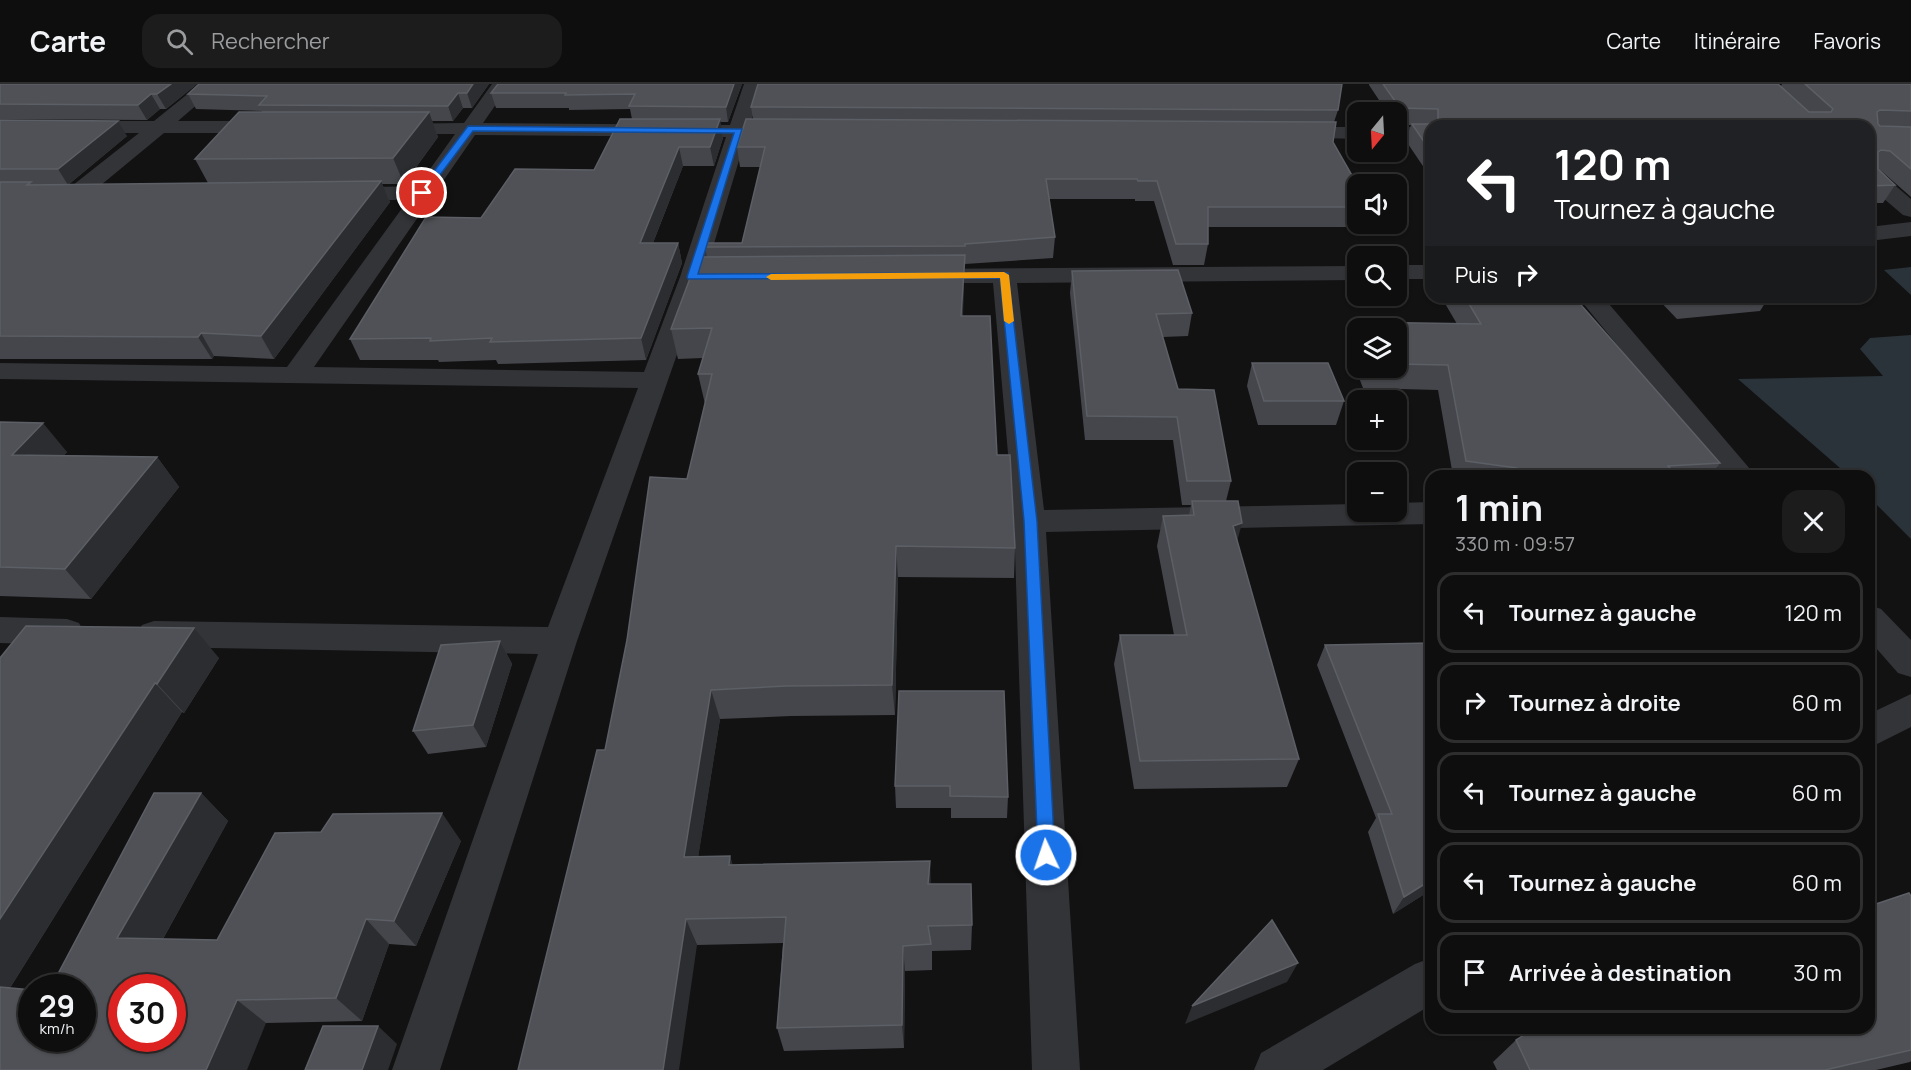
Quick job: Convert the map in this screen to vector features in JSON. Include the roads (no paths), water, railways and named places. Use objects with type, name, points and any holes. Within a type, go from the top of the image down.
[{"type":"street","points":[[112,194],[65,194],[160,126],[212,84]]},
{"type":"street","points":[[295,375],[501,84]]},
{"type":"street","points":[[416,1070],[560,641],[655,380],[703,277],[753,84]]},
{"type":"street","points":[[0,127],[291,127]]},
{"type":"street","points":[[375,128],[811,131]]},
{"type":"street","points":[[1274,133],[1347,133]]},
{"type":"street","points":[[1407,133],[1425,133]]},
{"type":"street","points":[[1875,180],[1911,210]]},
{"type":"street","points":[[327,194],[422,193]]},
{"type":"street","points":[[1875,233],[1911,229]]},
{"type":"street","points":[[1407,272],[1425,272]]},
{"type":"street","points":[[900,276],[1347,273]]},
{"type":"street","points":[[1004,275],[1030,521],[1056,1070]]},
{"type":"street","points":[[1595,303],[1737,470]]},
{"type":"street","points":[[0,371],[655,380]]},
{"type":"street","points":[[1030,521],[1425,513]]},
{"type":"street","points":[[1875,624],[1911,663]]},
{"type":"street","points":[[0,630],[93,633]]},
{"type":"street","points":[[129,634],[560,641]]},
{"type":"street","points":[[1875,729],[1911,709]]},
{"type":"street","points":[[1278,1070],[1425,984]]}]
